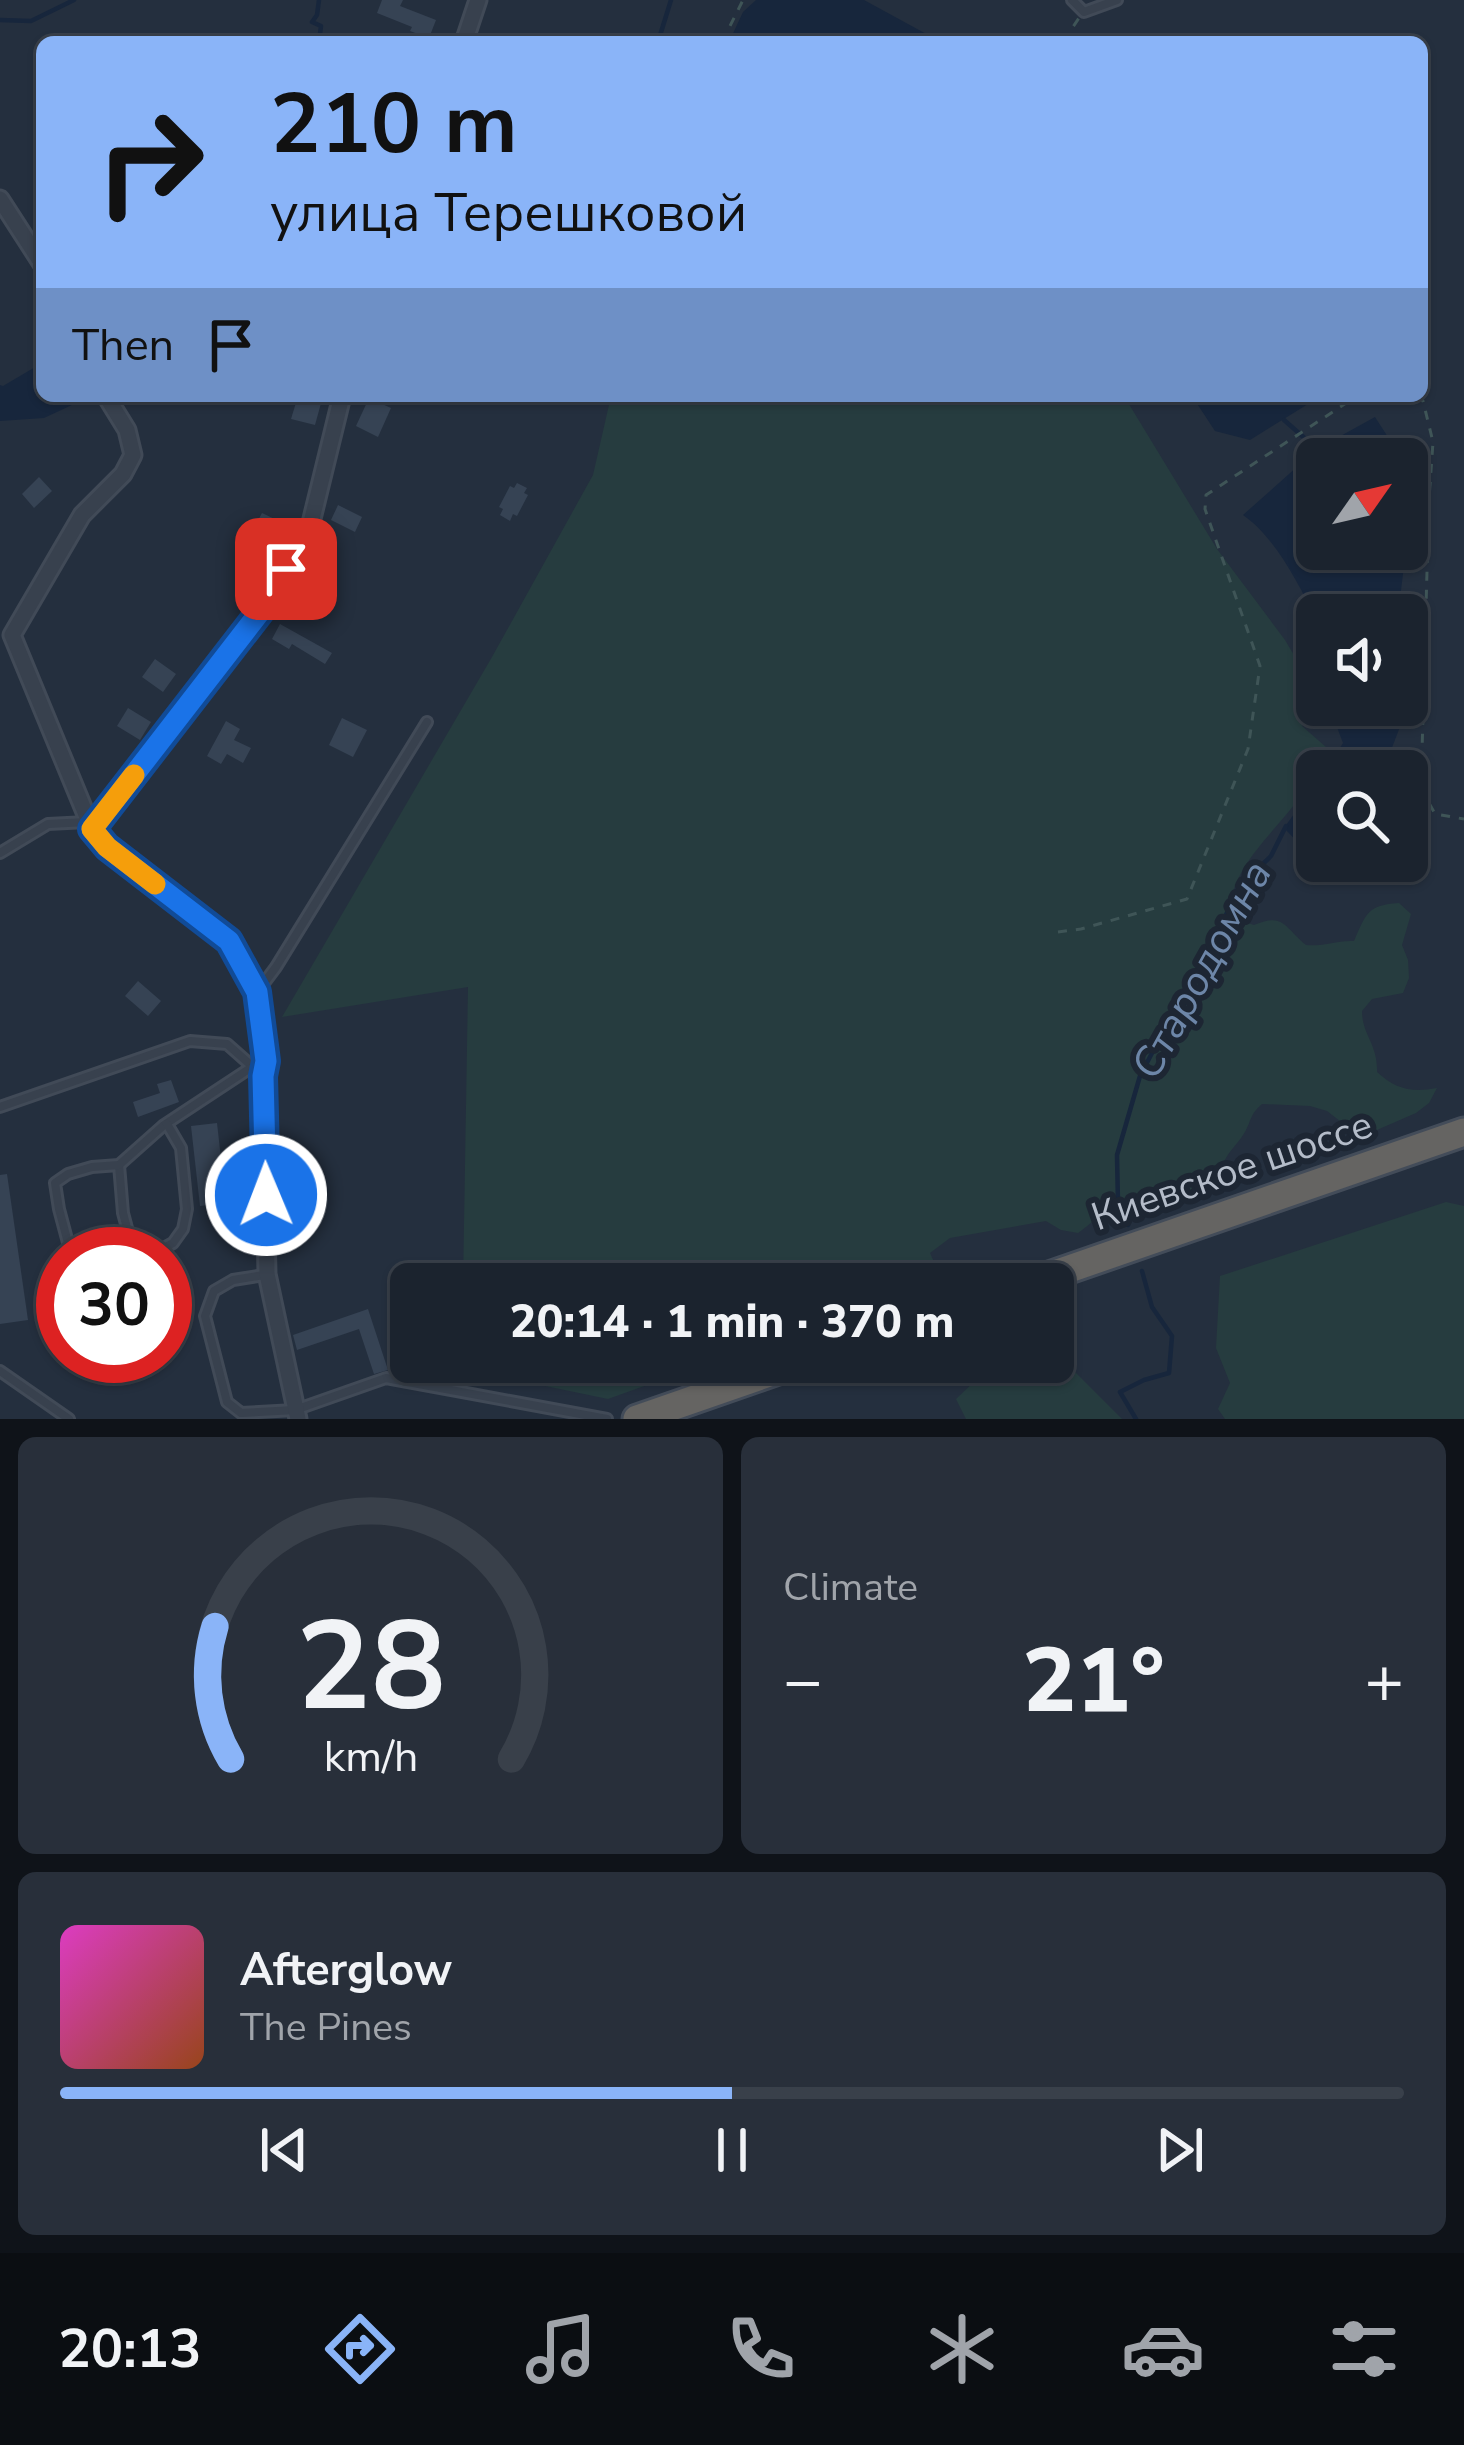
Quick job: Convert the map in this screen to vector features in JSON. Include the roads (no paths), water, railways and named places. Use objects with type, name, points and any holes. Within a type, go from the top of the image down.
[{"type":"highway","name":"Киевское шоссе","points":[[1074,1267],[1464,1132]]},
{"type":"highway","points":[[637,1419],[741,1383]]},
{"type":"street","points":[[466,36],[478,0]]},
{"type":"street","points":[[0,199],[36,255]]},
{"type":"street","points":[[110,402],[127,430],[133,455],[123,474],[82,515],[11,635],[90,825],[107,847],[229,941],[257,992],[266,1061],[258,1071],[267,1274],[297,1415]]},
{"type":"street","points":[[90,825],[263,608],[309,531],[341,402]]},
{"type":"lane","points":[[1072,0],[1084,12],[1117,0]]},
{"type":"lane","points":[[257,992],[427,722]]},
{"type":"lane","points":[[0,853],[48,824],[90,825]]},
{"type":"lane","points":[[0,1107],[190,1041],[227,1044],[258,1071],[167,1124],[119,1165],[80,1170],[56,1183],[65,1227]]},
{"type":"lane","points":[[167,1124],[181,1148],[187,1209],[183,1227]]},
{"type":"lane","points":[[119,1165],[127,1227]]},
{"type":"lane","points":[[267,1274],[233,1280],[214,1292],[205,1316],[227,1402],[241,1413],[297,1415],[386,1378],[608,1419]]},
{"type":"lane","points":[[0,1371],[69,1419]]},
{"type":"water","points":[[756,0],[864,0],[930,36],[732,36],[743,12]]},
{"type":"water","points":[[36,367],[36,402],[78,402],[44,418],[0,421],[3,386]]},
{"type":"water","points":[[1196,402],[1311,402],[1250,440],[1215,431]]},
{"type":"water","points":[[1375,417],[1389,438],[1337,438]]},
{"type":"water","points":[[1296,468],[1296,570],[1403,570],[1401,594],[1303,594],[1276,549],[1243,515]]},
{"type":"water","points":[[1337,726],[1400,726],[1391,750],[1338,750],[1343,743]]},
{"type":"water","points":[[1296,811],[1296,840],[1284,828]]},
{"type":"waterway","points":[[0,20],[31,21],[74,0]]},
{"type":"waterway","points":[[319,0],[312,22],[321,26],[320,36]]},
{"type":"waterway","name":"Стародомна","points":[[660,36],[671,0]]},
{"type":"waterway","name":"Стародомна","points":[[1284,420],[1304,438]]},
{"type":"waterway","name":"Стародомна","points":[[1128,1225],[1118,1204],[1117,1155],[1140,1076],[1163,1032],[1208,979],[1218,932],[1239,887],[1271,856],[1286,826]]},
{"type":"waterway","name":"Стародомна","points":[[1136,1419],[1120,1392],[1169,1373],[1172,1336],[1152,1307],[1142,1271]]}]
